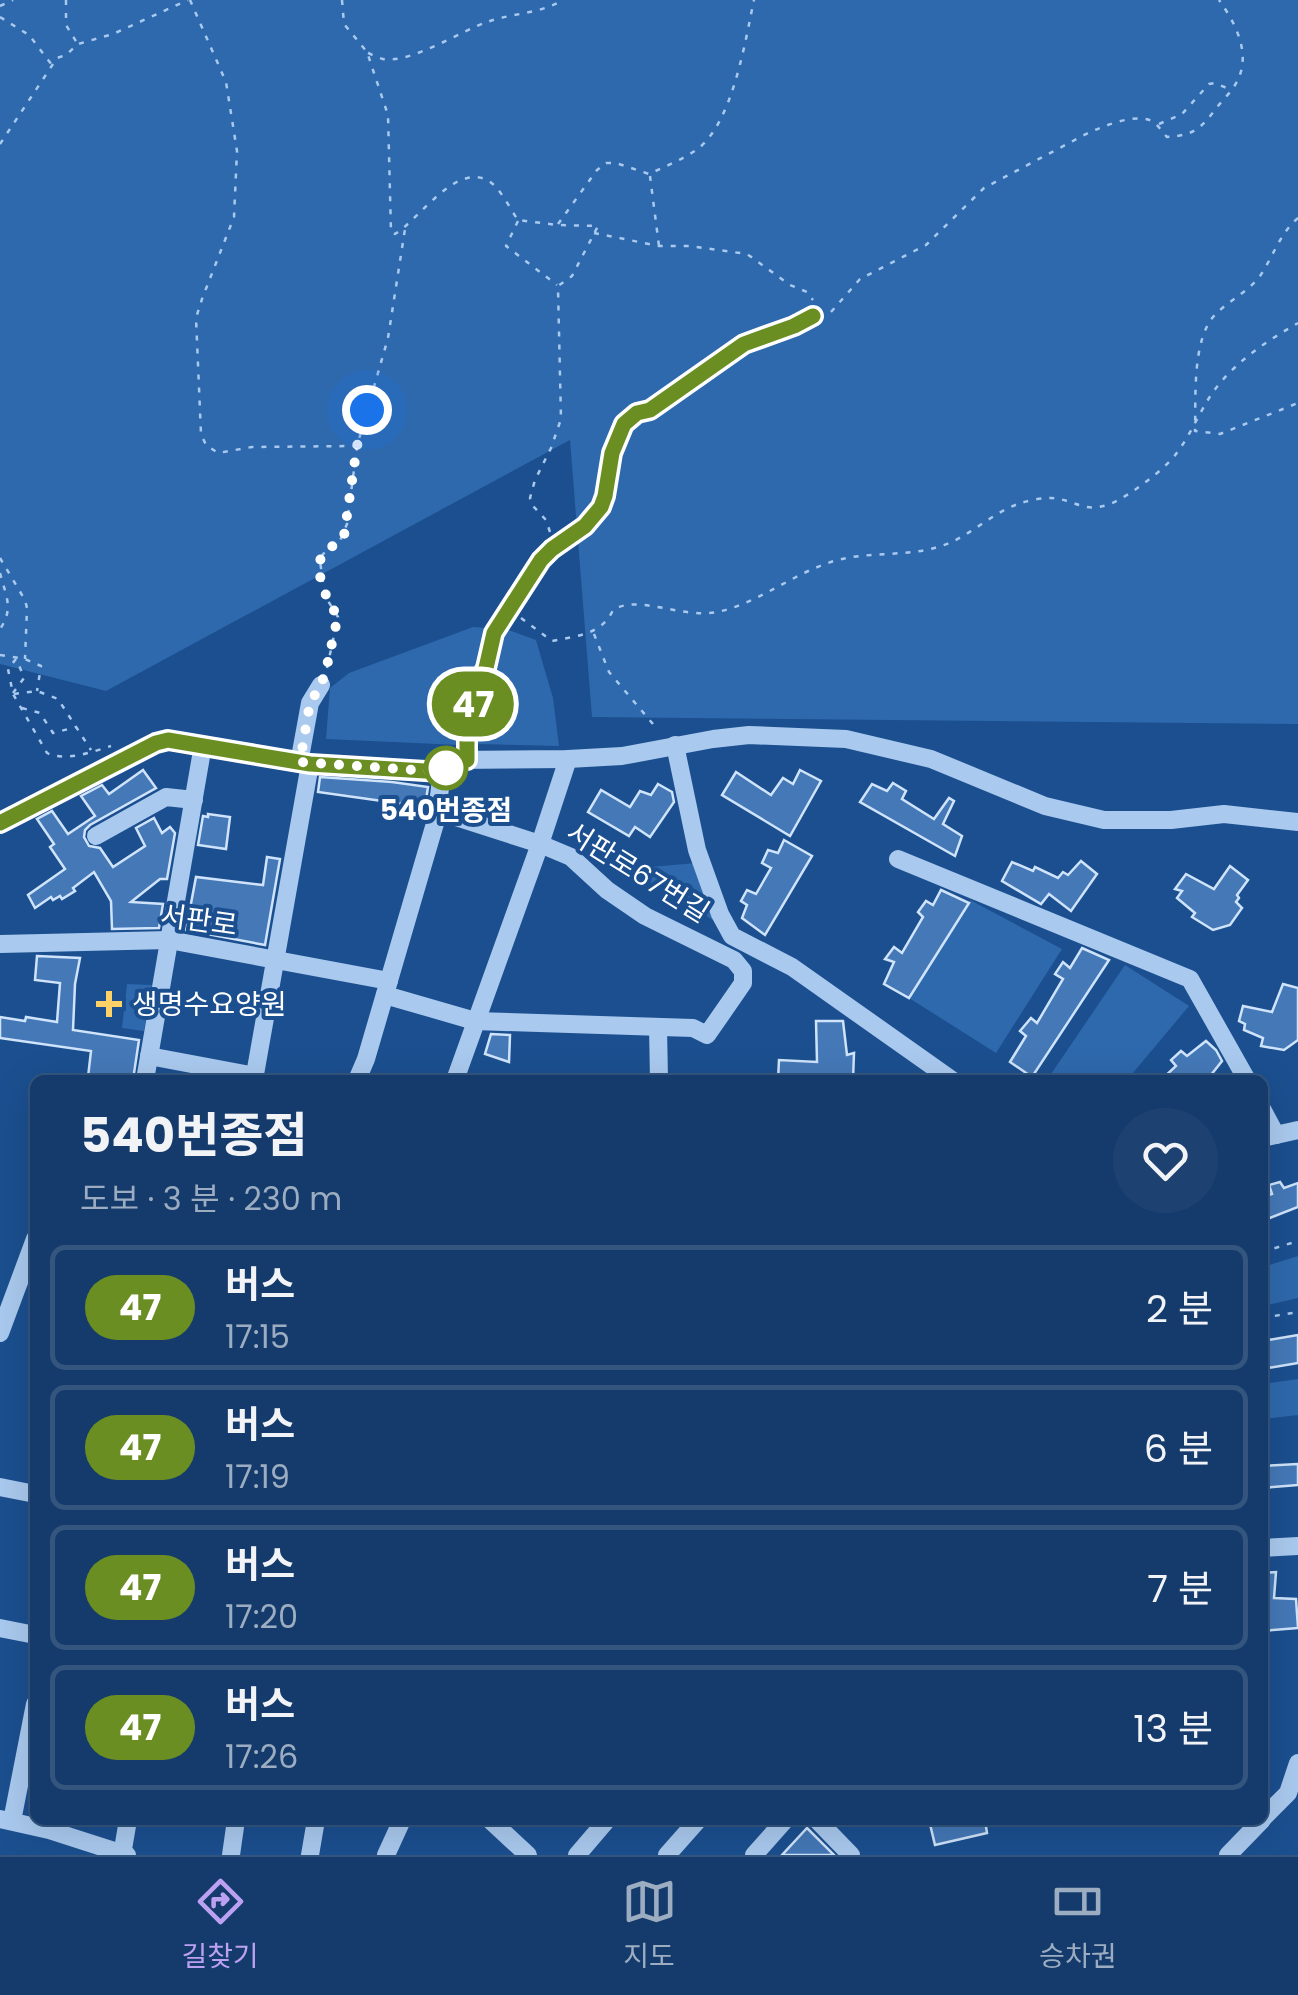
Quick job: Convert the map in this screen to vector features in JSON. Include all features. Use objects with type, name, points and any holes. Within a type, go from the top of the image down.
[{"type":"street","points":[[467,760],[467,737],[478,684],[494,633],[541,560],[585,526],[601,507],[612,453],[624,424],[744,344],[821,311]]},
{"type":"street","points":[[256,1075],[305,763],[310,703],[321,685]]},
{"type":"street","points":[[358,1075],[437,811],[442,772],[454,760],[622,756],[749,735],[846,739],[931,759],[1046,806],[1104,820],[1171,820],[1224,814],[1298,822]]},
{"type":"street","points":[[0,823],[168,740],[305,763],[442,772]]},
{"type":"street","points":[[146,1075],[203,745]]},
{"type":"street","points":[[675,745],[696,850],[732,936],[792,968],[945,1075]]},
{"type":"street","name":"서판로67번길","points":[[456,1075],[568,760]]},
{"type":"street","points":[[96,836],[166,796],[194,800]]},
{"type":"street","points":[[437,811],[540,844]]},
{"type":"street","name":"서판로67번길","points":[[540,844],[571,856],[607,890],[645,916],[734,960],[743,971],[743,983],[707,1034]]},
{"type":"street","points":[[898,859],[1190,979],[1244,1075]]},
{"type":"street","name":"서판로","points":[[0,944],[169,940],[275,960],[387,988],[475,1021],[658,1026],[693,1028],[707,1034]]},
{"type":"street","points":[[658,1026],[659,1075]]},
{"type":"street","points":[[149,1056],[241,1075]]},
{"type":"street","points":[[1270,1136],[1298,1130]]},
{"type":"street","points":[[0,1333],[30,1252]]},
{"type":"street","points":[[0,1488],[30,1493]]},
{"type":"street","points":[[1268,1548],[1298,1546]]},
{"type":"street","points":[[0,1628],[30,1634]]},
{"type":"street","points":[[30,1724],[6,1820],[124,1854],[127,1825]]},
{"type":"street","points":[[1268,1816],[1293,1797],[1298,1762]]},
{"type":"street","points":[[231,1855],[235,1825]]},
{"type":"street","points":[[310,1855],[315,1825]]},
{"type":"street","points":[[386,1855],[400,1825]]},
{"type":"street","points":[[495,1825],[528,1855]]},
{"type":"street","points":[[577,1855],[603,1825]]},
{"type":"street","points":[[667,1855],[694,1825]]},
{"type":"street","points":[[754,1855],[781,1825]]},
{"type":"street","points":[[822,1825],[851,1855]]},
{"type":"street","points":[[1228,1855],[1257,1825]]},
{"type":"path","points":[[0,6],[14,0]]},
{"type":"path","points":[[66,0],[66,25],[78,44]]},
{"type":"path","points":[[0,144],[58,58],[78,44],[113,34],[189,0],[226,82],[237,151],[234,217],[196,318],[203,440],[218,452],[267,446],[357,446]]},
{"type":"path","points":[[342,0],[344,24],[367,52],[388,115],[390,232],[395,234],[405,228],[454,183],[470,178],[490,182],[518,220],[598,226],[572,276],[558,286]]},
{"type":"path","points":[[367,52],[385,60],[405,56],[488,22],[530,13],[564,0]]},
{"type":"path","points":[[557,225],[606,163],[649,174],[703,144],[722,117],[754,0]]},
{"type":"path","points":[[1158,124],[1167,137],[1198,130],[1236,84],[1241,70],[1241,40],[1220,0]]},
{"type":"path","points":[[0,18],[30,34],[53,66]]},
{"type":"path","points":[[592,232],[660,246],[747,254],[806,292],[821,311],[837,308],[852,286],[926,245],[992,183],[1104,126],[1136,119],[1158,124],[1182,114],[1209,84],[1231,90]]},
{"type":"path","points":[[649,174],[660,246]]},
{"type":"path","points":[[1298,218],[1289,225],[1258,278],[1214,316],[1202,335],[1196,431],[1220,434],[1298,403]]},
{"type":"path","points":[[518,220],[506,246],[558,286]]},
{"type":"path","points":[[321,685],[338,616],[325,596],[320,561],[344,536],[357,446],[388,338],[405,228]]},
{"type":"path","points":[[558,286],[562,420],[530,498],[550,532],[574,533]]},
{"type":"path","points":[[509,610],[552,641],[594,632],[607,622],[613,610],[625,604],[691,614],[714,613],[832,561],[944,546],[1026,502],[1053,498],[1084,509],[1114,503],[1176,454],[1208,398],[1242,360],[1298,323]]},
{"type":"path","points":[[0,558],[27,608],[25,659]]},
{"type":"path","points":[[0,574],[9,608],[0,629]]},
{"type":"path","points":[[594,632],[609,672],[656,729],[675,745]]},
{"type":"path","points":[[0,655],[25,659],[42,668],[38,691]]},
{"type":"path","points":[[13,694],[24,678],[16,659]]},
{"type":"path","points":[[13,694],[38,691],[58,699],[92,752],[51,756],[13,694],[8,669],[16,659]]},
{"type":"path","points":[[21,708],[40,713],[52,733],[77,726]]},
{"type":"path","points":[[1268,1250],[1298,1240]]},
{"type":"path","points":[[1268,1317],[1298,1312]]},
{"type":"shaded area","points":[[0,0],[1298,0],[1298,724],[592,717],[570,440],[106,691],[0,664]]},
{"type":"shaded area","points":[[473,627],[486,628],[483,654],[459,745],[326,739],[330,688],[349,673]]},
{"type":"shaded area","points":[[506,629],[536,640],[553,698],[559,746],[473,744],[484,689]]},
{"type":"shaded area","points":[[696,863],[713,920],[627,869]]},
{"type":"shaded area","points":[[970,900],[1062,949],[996,1053],[909,998]]},
{"type":"shaded area","points":[[1125,965],[1189,1006],[1131,1075],[1050,1075]]},
{"type":"shaded area","points":[[127,984],[152,985],[144,1031],[122,1028]]},
{"type":"shaded area","points":[[1298,1256],[1298,1298],[1268,1305],[1268,1265]]},
{"type":"shaded area","points":[[1298,1379],[1298,1415],[1268,1418],[1268,1383]]},
{"type":"building","points":[[143,770],[156,788],[90,825],[84,837],[89,846],[100,848],[113,867],[145,846],[136,828],[154,818],[162,833],[170,827],[175,833],[167,879],[160,879],[131,902],[163,904],[159,928],[112,929],[111,901],[94,872],[62,899],[51,897],[35,908],[28,895],[65,869],[37,819],[52,811],[68,834],[95,816],[81,796],[102,785],[109,794]]},
{"type":"building","points":[[800,770],[821,781],[790,836],[722,795],[736,772],[771,795],[783,778],[793,784]]},
{"type":"building","points":[[320,777],[428,787],[425,807],[318,792]]},
{"type":"building","points":[[893,783],[906,791],[902,799],[934,819],[949,798],[954,801],[943,824],[962,836],[955,856],[860,802],[872,784],[887,791]]},
{"type":"building","points":[[658,784],[672,792],[674,802],[650,837],[635,827],[629,836],[588,812],[601,790],[630,807],[640,791],[651,795]]},
{"type":"building","points":[[203,816],[230,817],[226,849],[198,845]]},
{"type":"building","points":[[784,840],[812,856],[765,935],[742,918],[747,905],[741,901],[747,890],[756,894],[771,868],[762,863],[768,850],[778,853]]},
{"type":"building","points":[[267,857],[280,859],[265,945],[186,930],[196,877],[263,885]]},
{"type":"building","points":[[1081,861],[1097,874],[1071,911],[1049,894],[1041,904],[1002,881],[1012,862],[1058,878],[1063,872],[1068,875]]},
{"type":"building","points":[[1230,866],[1248,880],[1237,895],[1236,902],[1242,908],[1230,925],[1213,930],[1192,917],[1195,913],[1177,898],[1182,891],[1175,889],[1186,874],[1214,889]]},
{"type":"building","points":[[941,890],[969,903],[909,998],[884,984],[894,962],[885,959],[894,947],[902,953],[923,917],[918,912],[926,901],[933,905]]},
{"type":"building","points":[[1082,948],[1109,960],[1033,1075],[1029,1075],[1010,1062],[1026,1036],[1020,1031],[1031,1018],[1037,1023],[1063,979],[1055,974],[1063,962],[1070,968]]},
{"type":"building","points":[[37,956],[80,958],[73,1030],[139,1040],[134,1075],[88,1075],[91,1051],[0,1038],[0,1017],[57,1022],[60,983],[35,980]]},
{"type":"building","points":[[1283,984],[1298,988],[1298,1040],[1284,1050],[1261,1046],[1263,1038],[1244,1030],[1245,1024],[1239,1021],[1243,1006],[1272,1012]]},
{"type":"building","points":[[816,1021],[843,1021],[847,1055],[854,1053],[853,1075],[778,1075],[779,1060],[817,1062]]},
{"type":"building","points":[[491,1034],[510,1035],[509,1062],[485,1054]]},
{"type":"building","points":[[1206,1041],[1222,1061],[1211,1075],[1166,1075],[1176,1066],[1171,1060],[1181,1051],[1187,1056]]},
{"type":"building","points":[[1280,1182],[1284,1188],[1298,1183],[1298,1207],[1268,1219],[1268,1195],[1272,1194],[1269,1185]]},
{"type":"building","points":[[1298,1335],[1298,1363],[1268,1368],[1268,1340]]},
{"type":"building","points":[[1298,1464],[1298,1485],[1268,1488],[1268,1466]]},
{"type":"building","points":[[1276,1572],[1274,1598],[1296,1599],[1298,1628],[1268,1630],[1268,1573]]},
{"type":"building","points":[[930,1825],[986,1825],[987,1833],[935,1845]]},
{"type":"building","points":[[807,1828],[834,1855],[782,1855]]},
{"type":"bus line","name":"47","points":[[0,823],[168,740],[310,764],[442,772],[454,760],[467,760],[467,737],[478,684],[494,633],[541,560],[585,526],[601,507],[612,453],[624,424],[744,344],[813,316]]},
{"type":"place","name":"540번종점","points":[[446,768]]},
{"type":"place","name":"생명수요양원","points":[[109,1004]]},
{"type":"route","points":[[367,410],[357,446],[344,536],[320,561],[325,596],[338,616],[326,670],[310,703],[300,762],[442,772],[446,768]]}]
